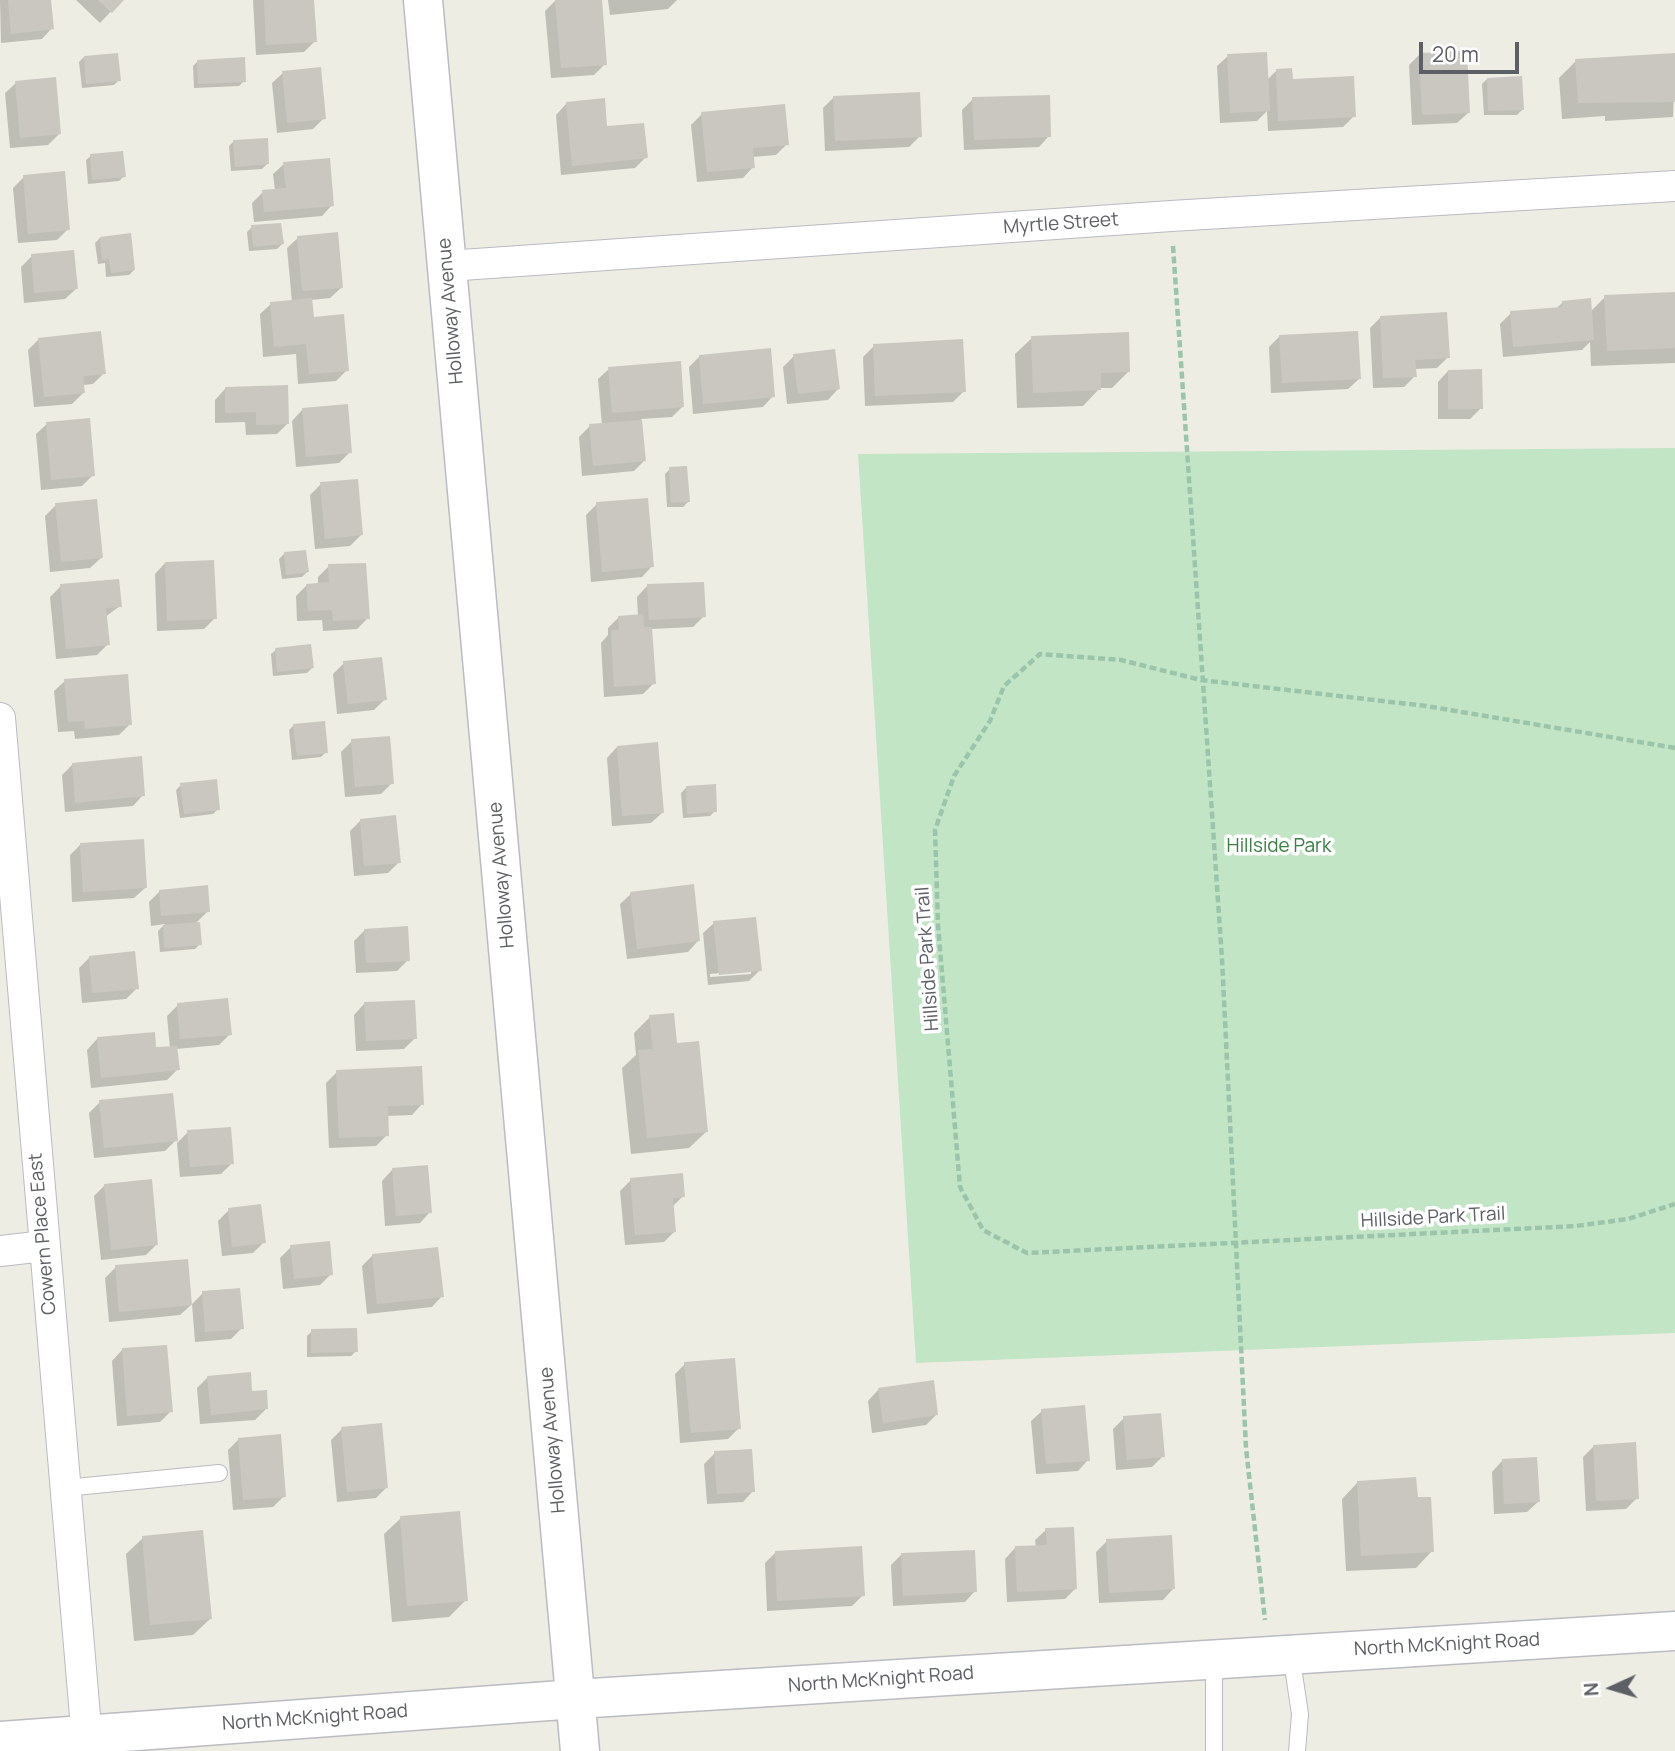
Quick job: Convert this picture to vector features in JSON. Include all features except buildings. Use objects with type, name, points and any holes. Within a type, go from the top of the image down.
[{"type":"street","name":"Holloway Avenue","points":[[423,0],[580,1751]]},
{"type":"street","name":"Myrtle Street","points":[[447,267],[1171,216],[1675,186]]},
{"type":"street","name":"Cowern Place East","points":[[0,718],[88,1743]]},
{"type":"street","points":[[0,1251],[44,1246]]},
{"type":"street","name":"North McKnight Road","points":[[0,1741],[88,1743],[576,1699],[1675,1631]]},
{"type":"lane","points":[[65,1488],[219,1474]]},
{"type":"lane","points":[[1280,1655],[1300,1714],[1297,1751]]},
{"type":"lane","points":[[1214,1659],[1214,1751]]},
{"type":"path","points":[[1171,216],[1237,1242],[1246,1448],[1280,1655]]},
{"type":"path","name":"Hillside Park Trail","points":[[1675,748],[1426,706],[1202,680],[1121,660],[1040,654],[1004,686],[990,721],[954,776],[935,830],[938,925],[960,1187],[983,1230],[1027,1253],[1576,1226],[1628,1219],[1675,1204]]},
{"type":"green space","name":"Hillside Park","points":[[1675,448],[1675,1333],[916,1363],[858,454]]}]
